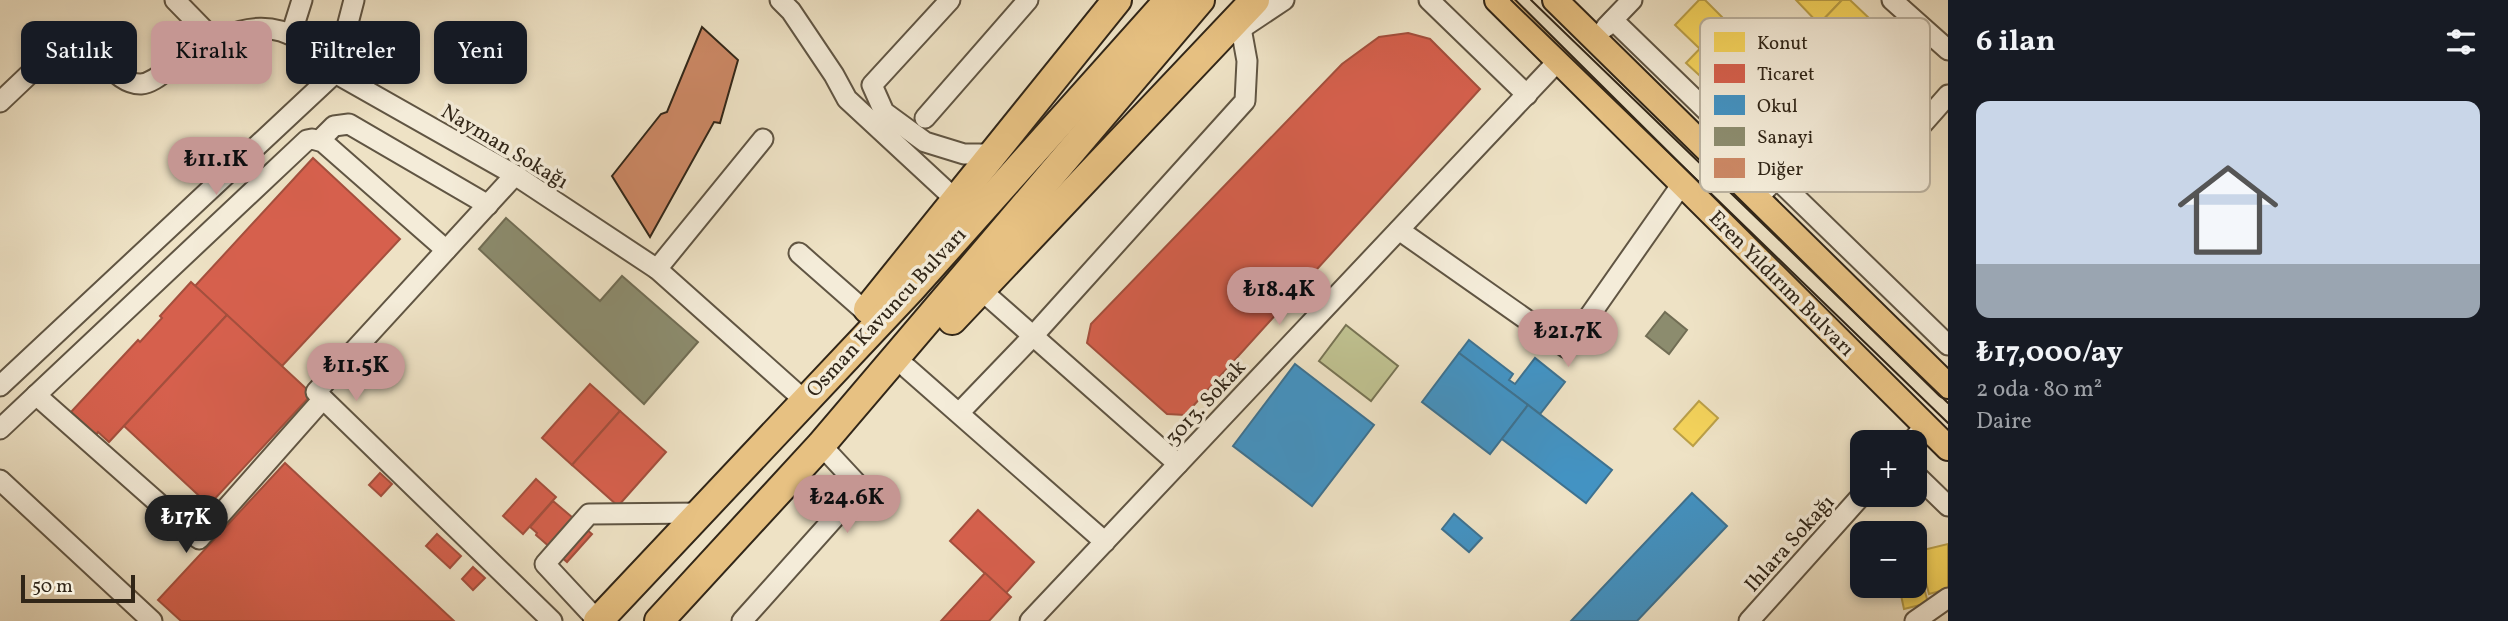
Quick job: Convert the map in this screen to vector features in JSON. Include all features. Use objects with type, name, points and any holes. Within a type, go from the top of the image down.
[{"type":"highway","points":[[804,400],[866,312],[1117,0]]},
{"type":"highway","name":"Osman Kavuncu Bulvarı","points":[[598,621],[910,290],[1169,0]]},
{"type":"highway","name":"Osman Kavuncu Bulvarı","points":[[659,621],[821,445],[1200,0]]},
{"type":"highway","points":[[821,445],[907,368],[1255,0]]},
{"type":"main road","name":"Eren Yıldırım Bulvarı","points":[[1497,0],[1682,184],[1914,430]]},
{"type":"main road","name":"Eren Yıldırım Bulvarı","points":[[1555,0],[1700,143]]},
{"type":"main road","name":"Eren Yıldırım Bulvarı","points":[[1750,192],[1948,386]]},
{"type":"main road","name":"Eren Yıldırım Bulvarı","points":[[1927,438],[1948,448]]},
{"type":"street","points":[[174,0],[195,21]]},
{"type":"street","points":[[295,21],[302,0]]},
{"type":"street","points":[[349,21],[354,0]]},
{"type":"street","points":[[780,0],[791,11],[848,99],[956,200]]},
{"type":"street","points":[[950,0],[872,85],[884,112],[925,142],[964,154],[993,154]]},
{"type":"street","points":[[925,118],[1028,0]]},
{"type":"street","points":[[1206,51],[1284,0]]},
{"type":"street","points":[[1429,0],[1527,95]]},
{"type":"street","points":[[1595,39],[1632,0]]},
{"type":"street","points":[[1892,0],[1912,18]]},
{"type":"street","points":[[1614,20],[1700,104]]},
{"type":"street","points":[[959,413],[1033,336],[1245,101],[1247,61],[1241,28]]},
{"type":"street","points":[[1930,34],[1948,50]]},
{"type":"street","points":[[0,102],[65,43],[77,42],[88,46],[125,80],[139,84],[151,81]]},
{"type":"street","name":"3013. Sokak","points":[[1030,621],[1558,61]]},
{"type":"street","points":[[0,386],[323,84]]},
{"type":"street","name":"Nayman Sokağı","points":[[354,84],[515,175],[657,269],[804,400]]},
{"type":"street","points":[[1930,115],[1948,95]]},
{"type":"street","points":[[320,140],[334,126],[349,124],[488,205]]},
{"type":"street","points":[[0,429],[302,144],[312,139],[320,140],[446,250]]},
{"type":"street","points":[[657,269],[763,139]]},
{"type":"street","points":[[515,175],[316,392],[552,621]]},
{"type":"street","points":[[1399,230],[1567,348],[1682,184]]},
{"type":"street","points":[[1757,199],[1763,192]]},
{"type":"street","points":[[1791,192],[1946,338]]},
{"type":"street","points":[[799,253],[866,312]]},
{"type":"street","points":[[981,290],[1178,464]]},
{"type":"street","points":[[907,368],[1105,542]]},
{"type":"street","points":[[36,395],[199,539],[323,399]]},
{"type":"street","points":[[742,621],[862,488],[821,445]]},
{"type":"street","points":[[0,480],[152,621]]},
{"type":"street","points":[[1927,486],[1948,506]]},
{"type":"street","name":"Ihlara Sokağı","points":[[1750,620],[1851,507]]},
{"type":"street","points":[[598,621],[545,564],[589,514],[702,513]]},
{"type":"street","points":[[1915,621],[1948,598]]},
{"type":"green space","points":[[1346,325],[1398,366],[1371,401],[1319,361]]},
{"type":"building: Konut","points":[[1699,0],[1705,0],[1723,18],[1700,18],[1700,49],[1675,25]]},
{"type":"building: Konut","points":[[1796,0],[1842,0],[1825,18],[1813,18]]},
{"type":"building: Konut","points":[[1842,0],[1850,0],[1869,18],[1825,18]]},
{"type":"building: Konut","points":[[1700,48],[1700,76],[1686,63]]},
{"type":"building: Konut","points":[[1699,401],[1718,418],[1693,446],[1674,429]]},
{"type":"building: Konut","points":[[1948,544],[1948,589],[1929,594],[1927,549]]},
{"type":"building: Konut","points":[[1902,598],[1927,598],[1928,603],[1904,609]]},
{"type":"building: Ticaret","points":[[1408,33],[1430,39],[1480,89],[1185,415],[1167,414],[1087,343],[1091,324],[1342,64],[1379,37]]},
{"type":"building: Ticaret","points":[[313,158],[400,239],[282,366],[195,286]]},
{"type":"building: Ticaret","points":[[191,282],[227,315],[109,442],[98,432],[96,435],[71,412],[138,340],[140,342]]},
{"type":"building: Ticaret","points":[[227,315],[312,394],[209,505],[124,426]]},
{"type":"building: Ticaret","points":[[590,384],[620,411],[572,465],[542,438]]},
{"type":"building: Ticaret","points":[[620,411],[666,452],[618,506],[572,465]]},
{"type":"building: Ticaret","points":[[285,463],[454,621],[181,621],[158,600]]},
{"type":"building: Ticaret","points":[[380,473],[392,484],[381,496],[369,485]]},
{"type":"building: Ticaret","points":[[536,479],[556,497],[523,534],[503,516]]},
{"type":"building: Ticaret","points":[[553,501],[592,534],[567,562],[530,527]]},
{"type":"building: Ticaret","points":[[978,510],[1034,562],[1006,593],[950,541]]},
{"type":"building: Ticaret","points":[[437,534],[461,556],[450,568],[426,546]]},
{"type":"building: Ticaret","points":[[473,567],[485,578],[473,590],[462,579]]},
{"type":"building: Ticaret","points":[[985,573],[1011,597],[989,621],[941,621]]},
{"type":"building: Okul","points":[[1469,340],[1513,374],[1509,380],[1515,384],[1535,358],[1565,382],[1540,414],[1459,353]]},
{"type":"building: Okul","points":[[1459,353],[1528,405],[1490,454],[1422,402]]},
{"type":"building: Okul","points":[[1295,364],[1374,425],[1312,506],[1233,446]]},
{"type":"building: Okul","points":[[1528,405],[1612,470],[1586,503],[1502,439]]},
{"type":"building: Okul","points":[[1692,493],[1727,526],[1637,621],[1571,621]]},
{"type":"building: Okul","points":[[1454,514],[1482,538],[1469,552],[1442,529]]},
{"type":"building: Sanayi","points":[[506,218],[600,301],[622,276],[698,342],[644,404],[479,249]]},
{"type":"building: Sanayi","points":[[1665,312],[1687,330],[1669,354],[1646,336]]},
{"type":"building: Diğer","points":[[702,27],[738,60],[720,123],[714,122],[650,237],[612,176],[661,114],[667,112]]},
{"type":"tram line","points":[[1511,0],[1700,183]]},
{"type":"tram line","points":[[1531,0],[1700,163]]},
{"type":"tram line","points":[[1709,192],[1948,423]]},
{"type":"tram line","points":[[1730,192],[1948,403]]}]
